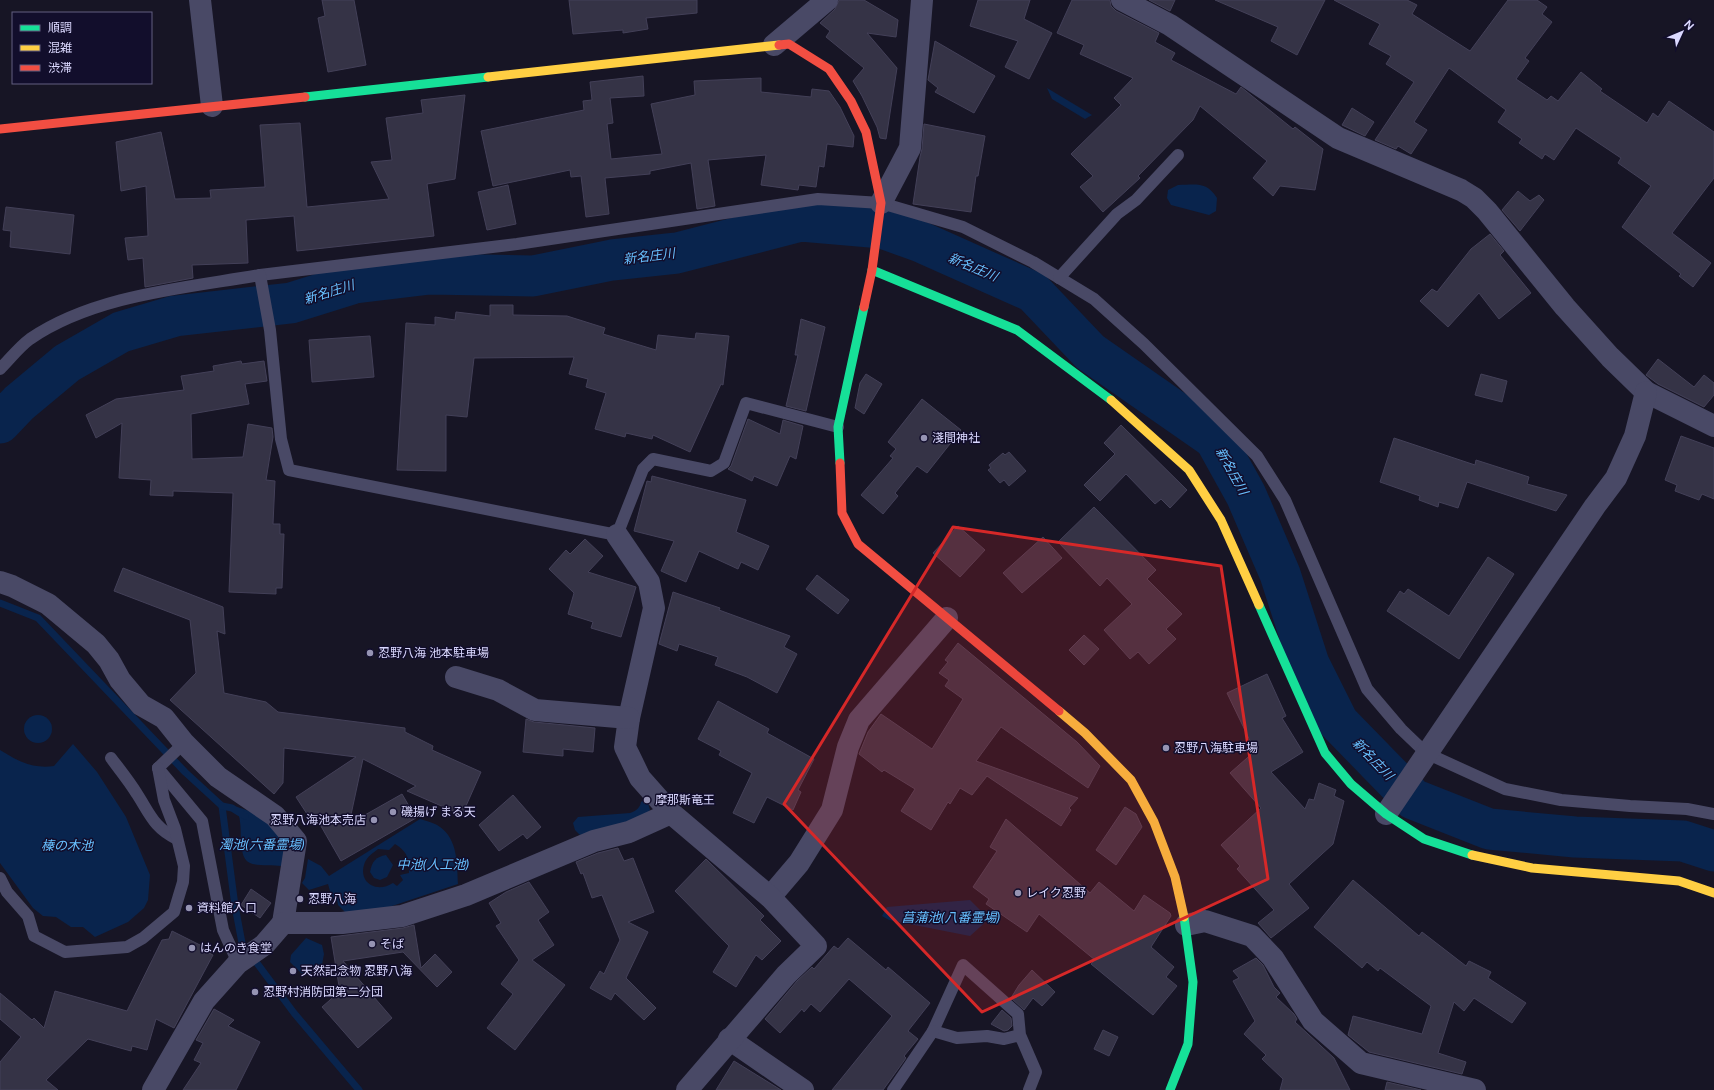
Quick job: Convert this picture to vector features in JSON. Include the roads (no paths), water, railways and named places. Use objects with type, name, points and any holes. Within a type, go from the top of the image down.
[{"type":"street","points":[[200,0],[212,106]]},
{"type":"street","points":[[774,45],[827,0]]},
{"type":"street","points":[[881,203],[910,148],[922,0]]},
{"type":"street","points":[[1122,0],[1170,25],[1338,138],[1461,190],[1474,198],[1487,210],[1580,323],[1646,392],[1714,426]]},
{"type":"street","points":[[0,129],[774,45],[789,44],[829,69],[851,101],[866,132],[881,203],[872,270],[838,427],[842,512],[858,544],[1085,733],[1131,780],[1154,822],[1173,870],[1186,925],[1193,982],[1188,1044],[1170,1090]]},
{"type":"street","points":[[872,270],[1017,330],[1107,396],[1189,470],[1221,520],[1325,753],[1351,784],[1424,839],[1479,857],[1532,868],[1679,881],[1714,892]]},
{"type":"street","points":[[1387,811],[1595,506],[1616,478],[1635,436],[1646,392]]},
{"type":"street","points":[[617,535],[649,582],[654,608],[629,718],[625,748],[640,778],[671,813],[770,897],[816,946],[786,975],[729,1039],[687,1090]]},
{"type":"street","points":[[0,582],[12,586],[48,604],[96,644],[109,660],[120,680],[141,705],[164,718],[183,744],[218,777],[275,816],[296,841],[283,922],[264,945],[245,959],[204,1001],[153,1090]]},
{"type":"street","points":[[770,897],[799,863],[832,810],[848,747],[859,720],[948,618]]},
{"type":"street","points":[[456,677],[498,690],[535,710],[629,718]]},
{"type":"street","points":[[283,922],[342,923],[402,916],[466,895],[594,841],[629,832],[671,813]]},
{"type":"street","points":[[1186,925],[1205,921],[1252,936],[1273,958],[1313,1021],[1361,1063],[1475,1090]]},
{"type":"street","points":[[729,1039],[803,1090]]},
{"type":"lane","points":[[1059,278],[1116,214],[1136,200],[1178,155]]},
{"type":"lane","points":[[0,369],[30,340],[66,319],[124,299],[260,275],[517,244],[818,199],[881,203],[963,227],[1033,262],[1094,299],[1144,344],[1257,456],[1285,500],[1367,688],[1401,729],[1426,754],[1505,789],[1561,800],[1630,806],[1687,808],[1714,814]]},
{"type":"lane","points":[[260,275],[270,330],[281,439],[289,470],[617,535],[643,469],[653,459],[711,471],[724,463],[746,404],[838,427]]},
{"type":"lane","points":[[158,768],[183,744]]},
{"type":"lane","points":[[112,758],[137,794],[153,821],[164,833],[177,839]]},
{"type":"lane","points":[[0,878],[8,892],[28,916],[34,936],[65,952],[127,947],[143,938],[174,912],[183,882],[184,866],[164,800],[158,768]]},
{"type":"lane","points":[[158,768],[202,821],[223,930],[245,959]]},
{"type":"lane","points":[[893,1090],[933,1031],[963,965],[1018,1014],[1020,1035],[1036,1072],[1028,1090]]},
{"type":"lane","points":[[933,1031],[957,1038],[987,1036],[1004,1039],[1020,1035]]},
{"type":"water","points":[[1047,88],[1092,115],[1085,119],[1052,99]]},
{"type":"water","points":[[1178,185],[1205,186],[1217,198],[1216,211],[1209,215],[1171,205],[1167,198],[1168,190]]},
{"type":"water","points":[[38,715],[48,719],[52,729],[48,739],[38,743],[28,739],[24,729],[28,719]]},
{"type":"water","name":"榛の木池","points":[[73,744],[97,772],[126,817],[150,875],[148,900],[144,908],[128,922],[95,937],[83,927],[71,927],[56,917],[43,916],[33,908],[0,863],[0,750],[13,758],[26,763],[46,767],[54,766]]},
{"type":"water","points":[[644,800],[648,803],[650,810],[645,816],[636,821],[580,835],[575,830],[573,823],[578,817],[630,813],[637,809]]},
{"type":"water","name":"濁池(六番霊場)","points":[[237,807],[251,812],[269,824],[285,839],[286,863],[281,866],[260,865],[250,863],[246,860],[242,850],[240,820]]},
{"type":"water","name":"中池(人工池)","points":[[420,819],[438,826],[446,832],[453,845],[455,853],[458,884],[386,908],[346,913],[338,905],[337,899],[332,898],[328,884],[309,890],[302,883],[305,878],[308,859],[321,866],[329,876]],"holes":[[[395,844],[407,856],[409,873],[400,875],[403,880],[397,886],[393,883],[380,887],[370,884],[366,880],[363,869],[368,858],[378,849],[389,850]]]},
{"type":"water","name":"中池(人工池)","points":[[386,855],[393,865],[387,877],[380,880],[374,878],[370,872],[373,862],[377,858]]},
{"type":"water","name":"菖蒲池(八番霊場)","points":[[970,900],[989,919],[970,936],[889,920],[882,916],[887,907]]},
{"type":"water","points":[[306,938],[322,945],[324,954],[322,965],[309,974],[302,974],[290,962],[291,955]]},
{"type":"waterway","name":"新名庄川","points":[[0,423],[19,403],[67,363],[121,332],[175,316],[291,303],[355,283],[430,274],[533,276],[612,260],[677,253],[801,221],[882,228],[921,242],[1033,292],[1090,352],[1215,439],[1246,495],[1280,574],[1309,664],[1338,722],[1413,799],[1489,829],[1575,837],[1683,841],[1714,851]]},
{"type":"waterway","points":[[0,603],[38,618],[185,772],[222,806],[235,906],[242,943],[294,1013],[359,1090]]},
{"type":"waterway","points":[[222,806],[232,808],[245,816]]},
{"type":"place","name":"淺間神社","points":[[924,438]]},
{"type":"place","name":"忍野八海 池本駐車場","points":[[370,653]]},
{"type":"place","name":"忍野八海駐車場","points":[[1166,748]]},
{"type":"place","name":"摩那斯竜王","points":[[647,800]]},
{"type":"place","name":"磯揚げ まる天","points":[[393,812]]},
{"type":"place","name":"忍野八海池本売店","points":[[374,820]]},
{"type":"place","name":"レイク忍野","points":[[1018,893]]},
{"type":"place","name":"忍野八海","points":[[300,899]]},
{"type":"place","name":"資料館入口","points":[[189,908]]},
{"type":"place","name":"そば","points":[[372,944]]},
{"type":"place","name":"はんのき食堂","points":[[192,948]]},
{"type":"place","name":"天然記念物 忍野八海","points":[[293,971]]},
{"type":"place","name":"忍野村消防団第二分団","points":[[255,992]]}]
